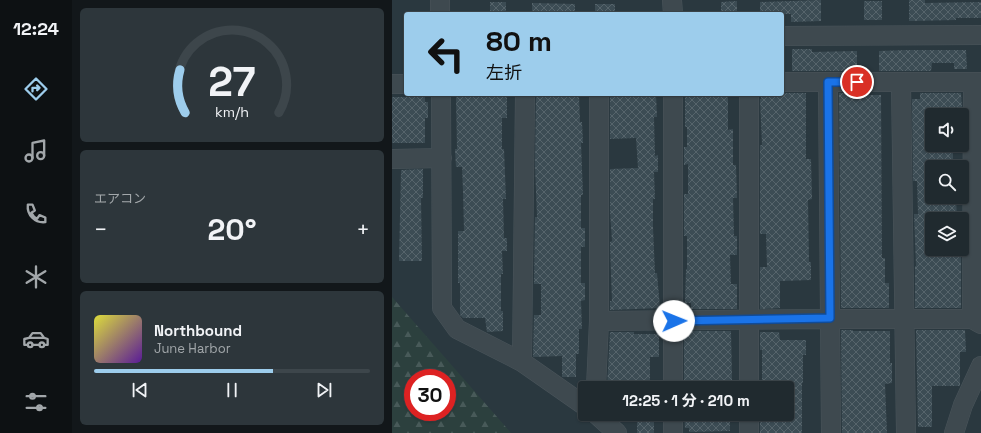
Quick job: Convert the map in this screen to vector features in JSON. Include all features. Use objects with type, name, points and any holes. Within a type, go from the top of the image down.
[{"type":"street","points":[[440,0],[440,12]]},
{"type":"street","points":[[672,0],[673,12]]},
{"type":"street","points":[[784,36],[981,35]]},
{"type":"street","points":[[599,322],[830,318],[977,321],[977,82],[784,82]]},
{"type":"street","points":[[828,82],[831,433]]},
{"type":"street","points":[[901,83],[903,319],[906,433]]},
{"type":"street","points":[[392,84],[404,84]]},
{"type":"street","points":[[441,96],[442,308],[457,329],[522,362],[578,401]]},
{"type":"street","points":[[522,362],[525,96]]},
{"type":"street","points":[[596,381],[599,322],[599,96]]},
{"type":"street","points":[[673,96],[673,381]]},
{"type":"street","points":[[749,96],[749,381]]},
{"type":"street","points":[[392,159],[442,158]]},
{"type":"street","points":[[954,433],[963,405],[981,366]]},
{"type":"street","points":[[604,421],[617,433]]},
{"type":"street","points":[[673,421],[673,433]]},
{"type":"street","points":[[749,421],[749,433]]},
{"type":"green space","points":[[392,297],[455,369],[404,369],[404,421],[456,421],[456,370],[511,433],[392,433]]},
{"type":"building","points":[[821,0],[821,21],[791,22],[791,14],[784,14],[784,12],[760,12],[760,2]]},
{"type":"building","points":[[909,0],[925,0],[925,3],[981,2],[981,18],[909,21]]},
{"type":"building","points":[[737,1],[737,12],[721,12],[721,2]]},
{"type":"building","points":[[864,1],[882,1],[882,20],[864,20]]},
{"type":"building","points":[[490,2],[506,2],[506,12],[490,12]]},
{"type":"building","points":[[532,3],[575,4],[575,12],[532,12]]},
{"type":"building","points":[[595,4],[615,4],[615,12],[595,12]]},
{"type":"building","points":[[792,49],[812,49],[812,52],[857,51],[857,71],[792,71]]},
{"type":"building","points":[[966,50],[967,69],[954,69],[954,63],[932,63],[931,71],[879,71],[879,51]]},
{"type":"building","points":[[784,93],[806,93],[806,159],[811,159],[812,199],[808,200],[809,262],[811,262],[811,280],[780,281],[780,308],[760,309],[760,267],[767,267],[766,234],[760,234],[760,145],[762,145],[760,99],[761,96],[784,96]]},
{"type":"building","points":[[839,93],[850,93],[850,95],[881,95],[882,258],[885,258],[885,283],[889,283],[889,308],[841,308]]},
{"type":"building","points":[[920,93],[961,93],[962,108],[925,108],[925,152],[953,152],[953,160],[925,160],[925,204],[956,204],[957,212],[925,212],[925,256],[961,256],[961,308],[915,308],[916,266],[914,214],[918,214],[917,181],[913,181],[912,99],[920,99]]},
{"type":"building","points":[[425,96],[425,102],[428,102],[428,118],[425,118],[425,143],[392,143],[392,97]]},
{"type":"building","points":[[507,96],[507,118],[502,118],[502,149],[504,149],[506,199],[503,199],[504,238],[507,238],[507,251],[502,251],[503,274],[501,274],[501,311],[503,311],[503,331],[487,332],[485,318],[463,318],[460,315],[460,283],[458,283],[458,231],[464,231],[462,167],[456,167],[456,97]]},
{"type":"building","points":[[536,96],[579,96],[580,122],[582,122],[583,143],[581,143],[583,195],[581,195],[581,228],[585,228],[585,247],[581,247],[581,283],[585,283],[585,300],[581,301],[582,329],[579,329],[579,354],[576,354],[576,377],[562,377],[562,356],[533,357],[534,315],[541,315],[541,284],[534,284],[535,217],[537,217],[535,166]]},
{"type":"building","points":[[610,96],[656,96],[657,117],[654,117],[655,156],[658,155],[658,172],[654,172],[655,199],[653,199],[653,227],[655,273],[657,273],[660,308],[610,310],[610,301],[612,301],[610,242],[612,241],[610,169],[638,168],[636,138],[610,139]]},
{"type":"building","points":[[685,96],[728,96],[728,130],[733,129],[733,165],[736,165],[737,198],[733,198],[734,236],[737,236],[737,255],[730,255],[731,284],[737,284],[737,309],[691,309],[691,303],[685,303],[687,236],[684,236],[684,194],[688,194],[688,164],[684,165],[684,147],[687,147],[687,127],[685,127]]},
{"type":"building","points":[[423,169],[423,198],[421,198],[422,261],[399,261],[401,170]]},
{"type":"building","points":[[841,330],[890,331],[890,363],[892,363],[892,383],[885,384],[887,433],[842,433]]},
{"type":"building","points":[[916,330],[965,330],[966,352],[960,352],[960,386],[932,386],[932,427],[918,427]]},
{"type":"building","points":[[684,331],[731,331],[732,380],[684,381]]},
{"type":"building","points":[[610,332],[659,334],[659,357],[650,357],[650,381],[607,381]]},
{"type":"building","points":[[760,332],[779,332],[780,340],[806,340],[806,355],[803,355],[802,433],[760,433],[760,421],[794,421],[794,381],[762,381],[762,350],[760,350]]},
{"type":"building","points":[[637,421],[654,421],[654,433],[637,433]]},
{"type":"building","points":[[684,421],[730,421],[730,431],[689,432],[689,428],[685,428]]},
{"type":"route","points":[[674,321],[830,318],[828,82],[857,82]]}]
